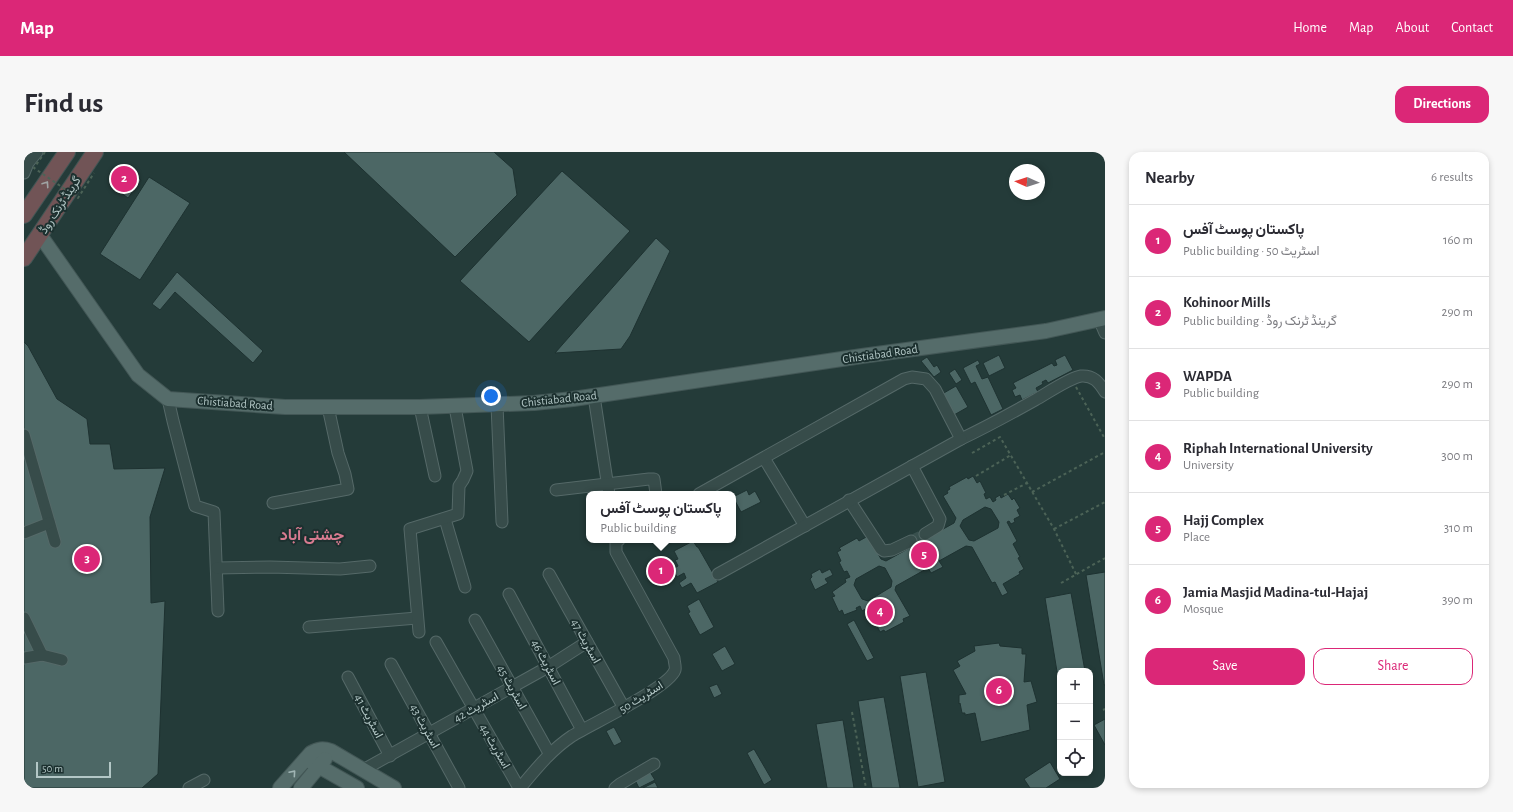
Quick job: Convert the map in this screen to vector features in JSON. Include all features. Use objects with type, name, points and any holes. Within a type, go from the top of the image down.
[{"type":"highway","name":"گرینڈ ٹرنک روڈ","points":[[24,215],[68,152]]},
{"type":"highway","name":"گرینڈ ٹرنک روڈ","points":[[24,258],[95,152]]},
{"type":"main road","points":[[40,235],[138,375],[168,399]]},
{"type":"main road","name":"Chistiabad Road","points":[[168,399],[285,407],[455,407],[534,403],[594,396],[854,357],[1046,331],[1102,318]]},
{"type":"main road","points":[[280,788],[306,759],[318,750],[325,749],[331,751],[394,788]]},
{"type":"main road","points":[[301,788],[331,751]]},
{"type":"main road","points":[[306,759],[357,788]]},
{"type":"street","points":[[24,173],[28,163],[37,152]]},
{"type":"street","points":[[1102,318],[1105,333]]},
{"type":"street","points":[[718,574],[1072,379],[1080,376],[1092,378],[1099,382],[1105,392]]},
{"type":"street","points":[[704,491],[904,379],[912,377],[926,379],[935,389],[961,439]]},
{"type":"street","points":[[594,396],[608,489]]},
{"type":"street","points":[[168,399],[195,506],[214,512],[218,611]]},
{"type":"street","points":[[497,405],[502,522]]},
{"type":"street","points":[[274,503],[348,489],[328,407]]},
{"type":"street","points":[[420,407],[435,476]]},
{"type":"street","points":[[419,632],[410,529],[458,514],[459,486],[467,471],[455,407]]},
{"type":"street","points":[[24,435],[55,542]]},
{"type":"street","points":[[764,458],[805,526]]},
{"type":"street","points":[[912,466],[940,519],[938,526],[925,534]]},
{"type":"street","points":[[556,490],[608,489],[654,479],[656,491]]},
{"type":"street","points":[[850,500],[881,550],[888,552],[911,542]]},
{"type":"street","points":[[445,519],[465,587]]},
{"type":"street","points":[[24,533],[49,523]]},
{"type":"street","name":"اسٹریٹ 50","points":[[519,788],[549,753],[572,736],[624,708],[669,679],[675,669],[674,658],[617,543]]},
{"type":"street","points":[[217,568],[270,567],[340,569],[370,566]]},
{"type":"street","name":"اسٹریٹ 47","points":[[549,574],[624,708]]},
{"type":"street","name":"اسٹریٹ 46","points":[[509,594],[582,730]]},
{"type":"street","points":[[24,618],[42,654]]},
{"type":"street","points":[[309,627],[417,618]]},
{"type":"street","name":"اسٹریٹ 45","points":[[475,620],[549,753]]},
{"type":"street","name":"اسٹریٹ 44","points":[[436,642],[519,788]]},
{"type":"street","name":"اسٹریٹ 42","points":[[363,770],[548,667],[587,642]]},
{"type":"street","points":[[24,658],[42,654],[62,660]]},
{"type":"street","name":"اسٹریٹ 43","points":[[390,664],[460,788]]},
{"type":"street","name":"اسٹریٹ 41","points":[[348,677],[390,756]]},
{"type":"street","points":[[615,788],[628,784],[654,764]]},
{"type":"street","points":[[189,788],[204,780]]},
{"type":"path","points":[[45,152],[34,168],[78,198],[94,173]]},
{"type":"path","points":[[1072,379],[1105,439]]},
{"type":"path","points":[[972,453],[1000,437],[1054,529],[1076,574]]},
{"type":"path","points":[[1032,492],[1105,452]]},
{"type":"path","points":[[976,476],[1011,455]]},
{"type":"path","points":[[1004,495],[1027,484]]},
{"type":"path","points":[[1054,529],[1105,502]]},
{"type":"path","points":[[1061,583],[1105,558]]},
{"type":"path","points":[[852,712],[866,788]]},
{"type":"building","points":[[344,152],[494,152],[513,169],[517,195],[455,257]]},
{"type":"building","points":[[129,170],[141,180],[128,198],[116,189]]},
{"type":"building","points":[[562,171],[630,231],[529,342],[460,281]]},
{"type":"building","points":[[149,177],[190,203],[140,280],[100,254]]},
{"type":"building","points":[[656,238],[670,251],[630,336],[621,349],[555,353]]},
{"type":"building","points":[[177,272],[263,351],[253,363],[175,292],[160,310],[152,304]]},
{"type":"building","points":[[24,342],[28,346],[57,399],[87,419],[90,444],[110,444],[114,469],[165,468],[150,517],[151,603],[165,601],[158,774],[142,788],[24,788]]},
{"type":"building","points":[[999,355],[1005,368],[989,376],[983,363]]},
{"type":"building","points":[[1065,355],[1073,370],[1048,383],[1046,380],[1042,382],[1043,384],[1036,388],[1038,392],[1022,400],[1020,395],[1015,397],[1012,390],[1016,388],[1013,383],[1052,363],[1054,366],[1057,365],[1055,360]]},
{"type":"building","points":[[927,357],[934,367],[937,365],[941,372],[934,377],[921,361]]},
{"type":"building","points":[[978,360],[980,364],[976,366],[982,379],[988,377],[1003,409],[991,415],[975,382],[971,384],[963,368]]},
{"type":"building","points":[[955,369],[962,380],[956,384],[949,373]]},
{"type":"building","points":[[956,386],[968,407],[954,415],[942,394]]},
{"type":"building","points":[[973,476],[977,483],[980,481],[986,493],[984,494],[986,499],[990,497],[993,502],[996,500],[995,498],[1000,495],[1001,498],[1008,494],[1012,500],[1014,498],[1020,508],[1017,510],[1020,516],[1014,519],[1015,522],[1011,524],[1009,521],[1007,522],[1017,541],[1013,544],[1024,569],[1019,572],[1020,574],[1003,584],[1008,593],[1002,596],[995,582],[992,583],[972,547],[966,546],[939,561],[943,567],[931,573],[928,568],[896,586],[895,590],[910,616],[903,619],[904,622],[885,632],[884,630],[880,632],[876,624],[874,625],[868,615],[870,613],[867,608],[862,611],[860,606],[856,608],[857,610],[844,615],[842,610],[839,612],[832,597],[835,596],[832,592],[846,582],[845,579],[850,577],[847,571],[844,572],[839,562],[841,561],[837,552],[841,550],[839,548],[857,538],[859,541],[868,536],[881,559],[886,561],[913,546],[909,538],[922,530],[927,538],[954,523],[956,518],[943,496],[948,493],[947,491],[950,489],[949,487],[967,477],[968,479]],"holes":[[[985,507],[991,509],[999,522],[998,528],[974,541],[969,540],[960,526],[963,520]],[[879,566],[885,568],[892,581],[891,587],[868,601],[862,599],[854,585],[856,579]]]},
{"type":"building","points":[[747,490],[749,495],[755,491],[761,502],[741,512],[736,503],[736,496]]},
{"type":"building","points":[[689,543],[694,543],[718,582],[697,593],[691,583],[682,588],[679,583],[686,578],[684,573],[677,577],[673,569],[678,566],[675,560],[678,559],[674,551]]},
{"type":"building","points":[[658,558],[659,561],[661,559],[662,561],[666,560],[673,573],[669,575],[671,580],[662,585],[659,581],[656,583],[648,569],[653,567],[650,562]]},
{"type":"building","points":[[820,569],[822,573],[830,569],[833,575],[825,579],[828,583],[815,590],[810,579],[812,577],[811,574]]},
{"type":"building","points":[[1105,572],[1105,685],[1104,685],[1086,575]]},
{"type":"building","points":[[1071,593],[1084,668],[1057,668],[1057,672],[1045,598]]},
{"type":"building","points":[[699,599],[714,627],[700,635],[688,613],[690,612],[687,606]]},
{"type":"building","points":[[854,620],[874,658],[867,661],[847,624]]},
{"type":"building","points":[[999,643],[1000,646],[1022,648],[1022,654],[1026,654],[1024,682],[1031,681],[1037,702],[1027,705],[1030,730],[981,742],[975,713],[965,715],[965,713],[962,713],[960,703],[959,704],[959,695],[966,694],[953,670],[960,666],[957,661],[975,651],[974,646]]},
{"type":"building","points":[[725,646],[735,664],[722,671],[712,654]]},
{"type":"building","points":[[926,672],[945,782],[918,787],[900,676]]},
{"type":"building","points":[[717,684],[722,694],[714,698],[709,687]]},
{"type":"building","points":[[884,697],[900,788],[872,788],[858,701]]},
{"type":"building","points":[[1105,719],[1105,745],[1094,725]]},
{"type":"building","points":[[843,720],[854,788],[827,788],[816,724]]},
{"type":"building","points":[[614,727],[622,742],[614,746],[606,731]]},
{"type":"building","points":[[754,749],[772,780],[764,785],[747,753]]},
{"type":"building","points":[[1050,762],[1060,779],[1046,788],[1030,788],[1024,779]]},
{"type":"building","points":[[650,772],[655,780],[639,788],[635,780]]},
{"type":"building","points":[[655,782],[658,788],[643,788]]},
{"type":"tunnel","points":[[911,541],[925,534]]},
{"type":"place","name":"Kohinoor Mills","points":[[124,179]]},
{"type":"place","name":"Hajj Complex","points":[[924,555]]},
{"type":"place","name":"WAPDA","points":[[87,559]]},
{"type":"place","name":"پاکستان پوسٹ آفس","points":[[661,571]]},
{"type":"place","name":"Riphah International University","points":[[880,612]]},
{"type":"place","name":"Jamia Masjid Madina-tul-Hajaj","points":[[999,691]]},
{"type":"district","name":"چشتی آباد","points":[[312,535]]}]
